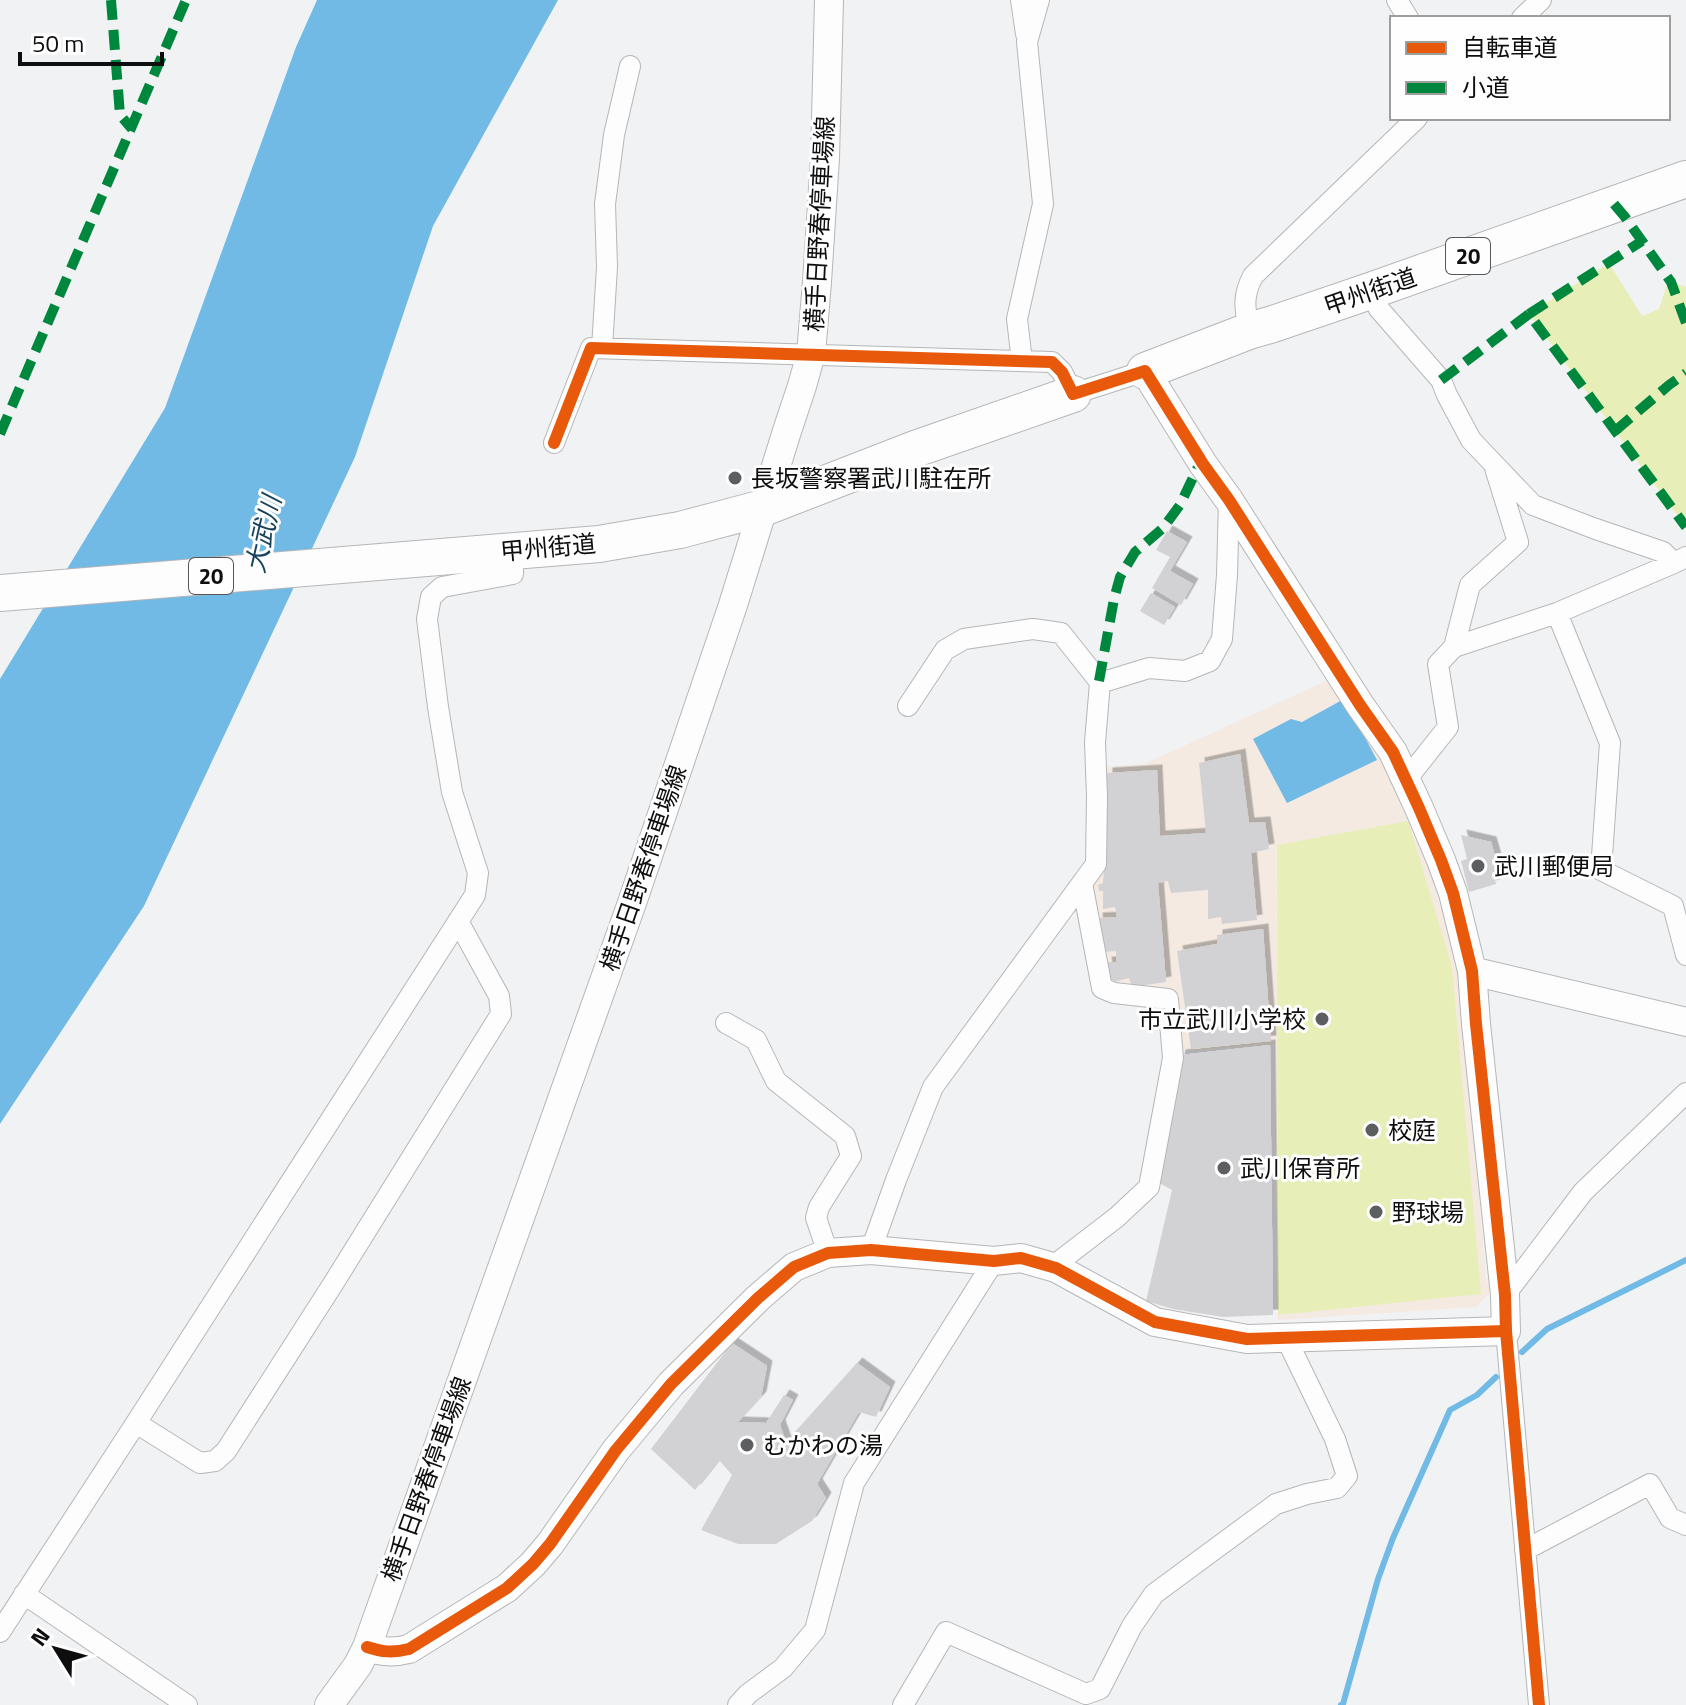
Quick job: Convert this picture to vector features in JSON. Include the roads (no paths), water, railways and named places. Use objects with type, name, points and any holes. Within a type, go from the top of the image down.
[{"type":"highway","name":"甲州街道","points":[[1145,371],[1249,331],[1686,179]]},
{"type":"highway","name":"甲州街道","points":[[0,593],[599,544],[680,530],[763,508],[915,449],[1073,394]]},
{"type":"street","name":"横手日野春停車場線","points":[[329,1705],[367,1647],[633,900],[733,605],[802,386],[811,354],[825,158],[829,0]]},
{"type":"street","points":[[1021,0],[1043,204],[1017,319],[1022,361]]},
{"type":"street","points":[[1027,42],[1039,0]]},
{"type":"street","points":[[1524,16],[1541,0]]},
{"type":"street","points":[[602,348],[607,267],[605,204],[614,135],[630,66]]},
{"type":"street","points":[[1249,331],[1244,302],[1253,276],[1415,120]]},
{"type":"street","points":[[1370,291],[1379,309],[1441,380],[1471,440],[1533,505],[1680,560]]},
{"type":"street","points":[[554,443],[591,348],[1052,362],[1062,372],[1073,394],[1145,371],[1393,752],[1453,893],[1472,971],[1505,1295],[1539,1705]]},
{"type":"street","points":[[1454,647],[1470,585],[1518,542],[1494,466]]},
{"type":"street","points":[[871,1250],[933,1087],[1096,864],[1095,742],[1100,683],[1149,668],[1185,671],[1210,661],[1222,639],[1229,500]]},
{"type":"street","points":[[0,1632],[475,895],[478,873],[452,792],[427,619],[431,597],[442,587],[513,574],[513,551]]},
{"type":"street","points":[[1406,780],[1448,727],[1438,664],[1454,647],[1557,613],[1680,560]]},
{"type":"street","points":[[1557,613],[1610,743],[1601,870],[1673,906],[1686,955]]},
{"type":"street","points":[[908,706],[945,650],[964,639],[1033,629],[1061,633],[1099,681]]},
{"type":"street","points":[[1052,1267],[1117,1217],[1149,1187],[1173,1058],[1168,999],[1114,993],[1102,988],[1082,883]]},
{"type":"street","points":[[136,1423],[200,1463],[215,1461],[226,1451],[501,1014],[499,996],[458,921]]},
{"type":"street","points":[[1472,971],[1686,1022]]},
{"type":"street","points":[[726,1023],[756,1040],[776,1081],[845,1136],[851,1156],[819,1207],[816,1218],[828,1253]]},
{"type":"street","points":[[1505,1295],[1583,1192],[1686,1093]]},
{"type":"street","points":[[367,1647],[394,1653],[409,1649],[507,1588],[550,1544],[616,1450],[671,1384],[794,1267],[828,1253],[871,1250],[994,1261],[1021,1258],[1052,1267],[1155,1322],[1247,1339],[1506,1331]]},
{"type":"street","points":[[738,1705],[783,1668],[815,1630],[854,1483],[994,1261]]},
{"type":"street","points":[[903,1705],[946,1632],[1086,1694],[1100,1689],[1132,1626],[1154,1594],[1276,1504],[1337,1488],[1347,1476],[1335,1439],[1286,1338]]},
{"type":"street","points":[[1525,1550],[1650,1484],[1670,1518],[1686,1525]]},
{"type":"street","points":[[24,1594],[187,1705]]},
{"type":"water","name":"大武川","points":[[317,0],[558,0],[433,226],[355,457],[144,906],[0,1124],[0,679],[165,408],[296,47]]},
{"type":"water","points":[[1344,699],[1377,760],[1287,803],[1253,739],[1291,719],[1302,722]]},
{"type":"waterway","points":[[1522,1352],[1547,1329],[1686,1260]]},
{"type":"waterway","points":[[1341,1705],[1393,1538],[1450,1410],[1477,1395],[1496,1377]]},
{"type":"place","name":"長坂警察署武川駐在所","points":[[735,478]]},
{"type":"place","name":"武川郵便局","points":[[1478,866]]},
{"type":"place","name":"市立武川小学校","points":[[1322,1019]]},
{"type":"place","name":"校庭","points":[[1372,1130]]},
{"type":"place","name":"武川保育所","points":[[1224,1168]]},
{"type":"place","name":"野球場","points":[[1376,1212]]},
{"type":"place","name":"むかわの湯","points":[[747,1445]]}]
